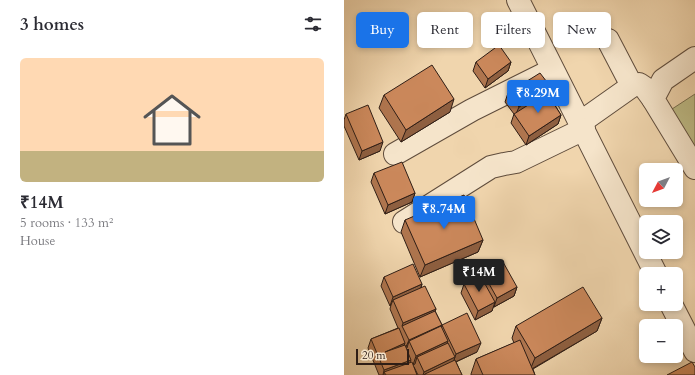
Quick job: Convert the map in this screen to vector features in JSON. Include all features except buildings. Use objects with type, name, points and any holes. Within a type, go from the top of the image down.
[{"type":"street","points":[[518,0],[652,267]]},
{"type":"street","points":[[611,46],[632,86]]},
{"type":"street","points":[[653,99],[663,80],[695,58]]},
{"type":"street","points":[[395,154],[472,110],[554,69]]},
{"type":"street","points":[[404,222],[491,167],[516,162],[582,126],[632,86],[639,84],[645,88],[653,99],[695,168]]},
{"type":"street","points":[[675,311],[695,351]]},
{"type":"shaded area","points":[[695,94],[695,148],[669,111]]}]
